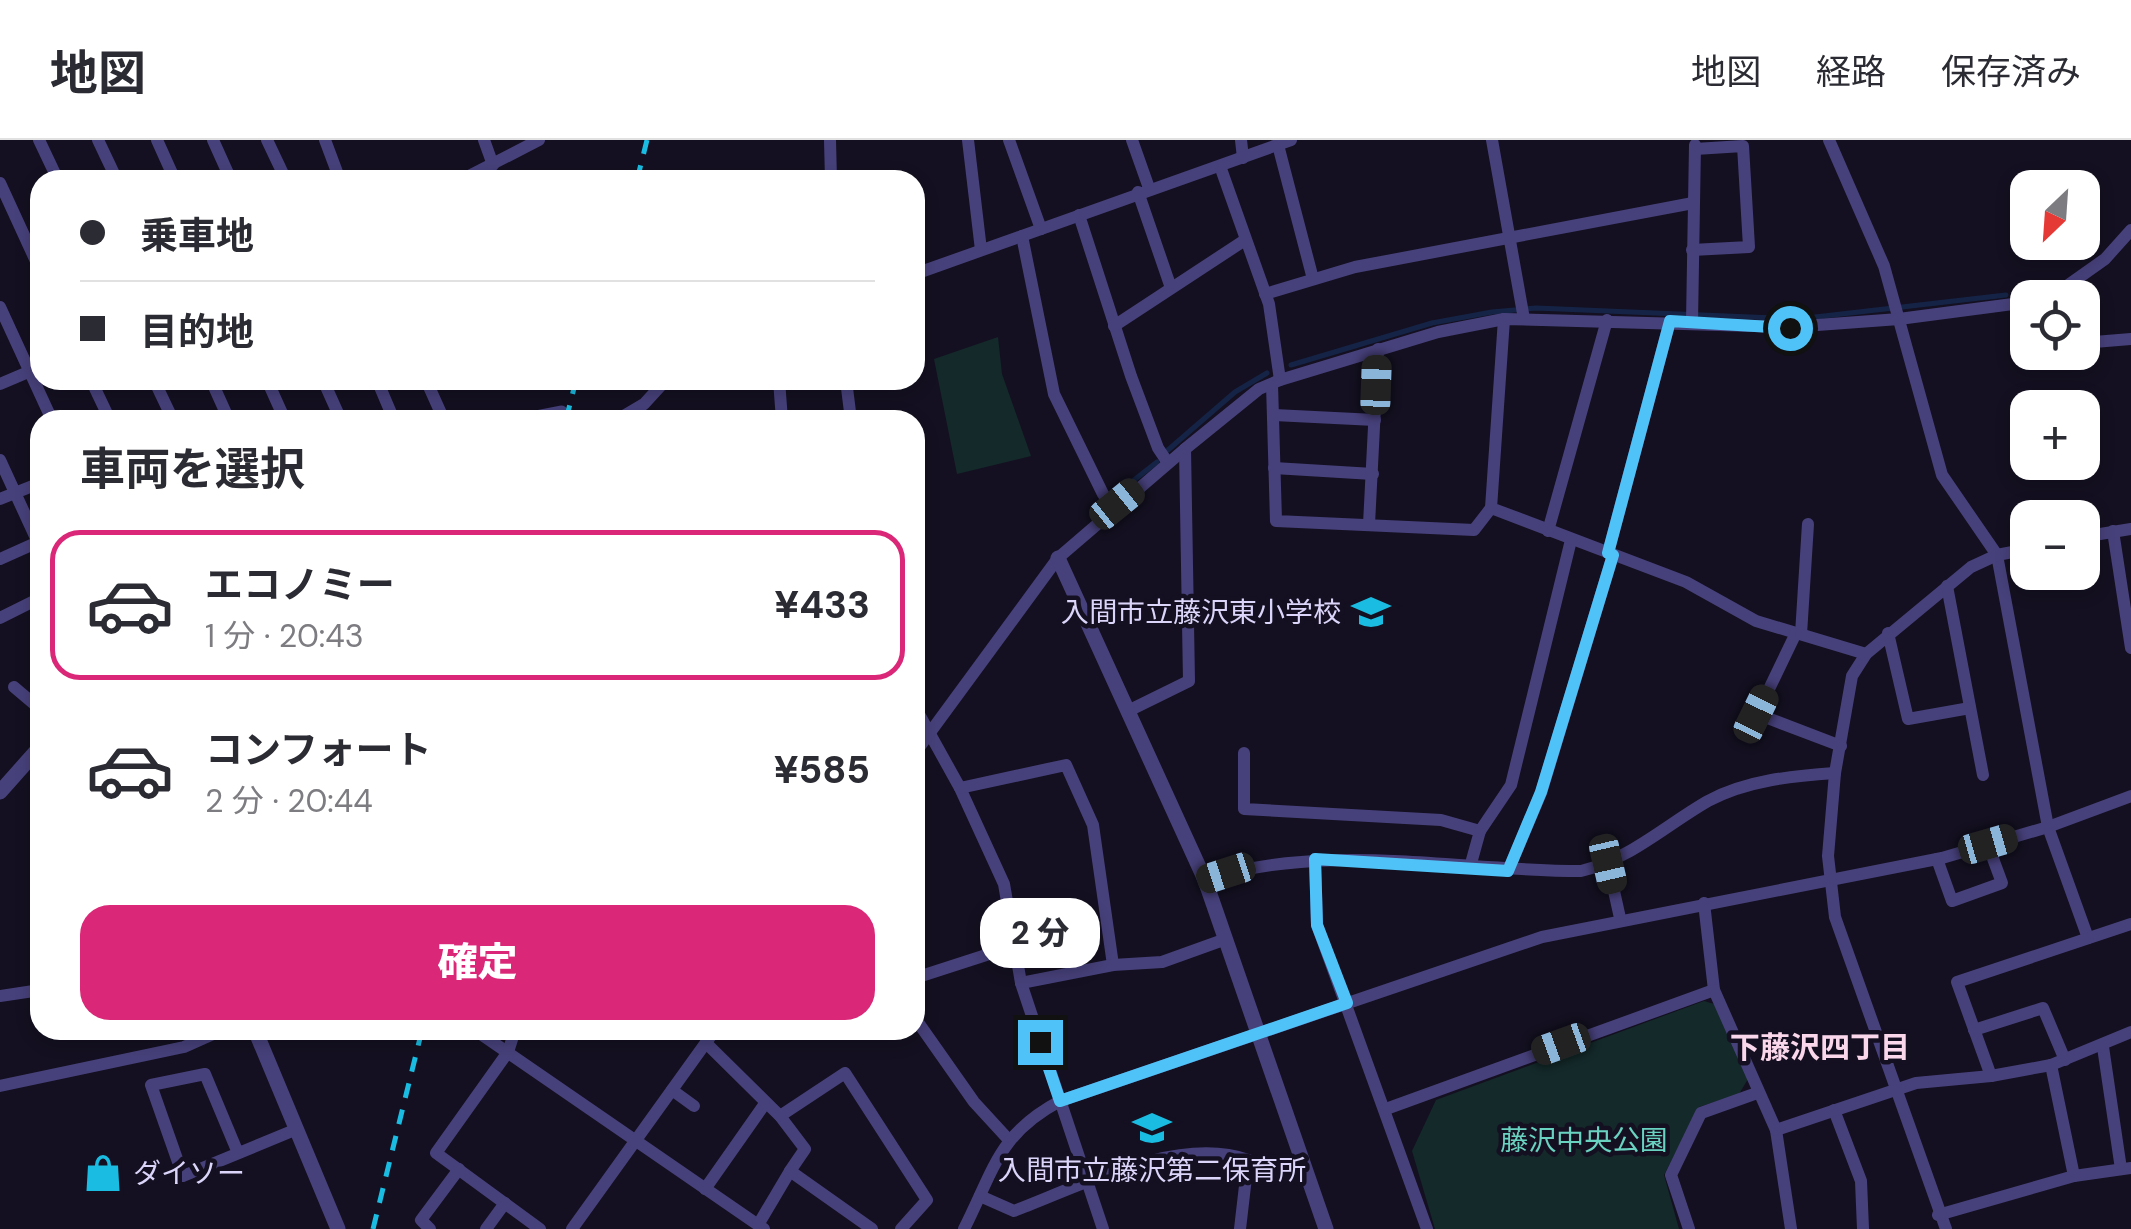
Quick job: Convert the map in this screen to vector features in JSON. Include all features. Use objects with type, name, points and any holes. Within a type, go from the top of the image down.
[{"type":"street","points":[[39,140],[53,170]]},
{"type":"street","points":[[98,140],[112,170]]},
{"type":"street","points":[[156,140],[171,170]]},
{"type":"street","points":[[212,140],[226,170]]},
{"type":"street","points":[[268,140],[282,170]]},
{"type":"street","points":[[325,140],[336,170]]},
{"type":"street","points":[[484,140],[494,165]]},
{"type":"street","points":[[483,170],[538,140]]},
{"type":"street","points":[[830,140],[832,170]]},
{"type":"street","points":[[968,140],[982,250]]},
{"type":"street","points":[[1010,140],[1041,229]]},
{"type":"street","points":[[1132,140],[1170,286]]},
{"type":"street","points":[[1240,140],[1243,158]]},
{"type":"street","points":[[1492,140],[1524,319]]},
{"type":"street","points":[[1829,140],[1882,261],[1942,475],[1997,555],[2048,827],[2088,938]]},
{"type":"street","points":[[925,270],[1284,142],[1314,279]]},
{"type":"street","points":[[1692,250],[1749,247],[1744,146],[1695,144],[1692,250],[1692,322]]},
{"type":"street","points":[[1220,166],[1265,294],[1276,382],[1276,521],[1474,530],[1491,508],[1504,319]]},
{"type":"street","points":[[0,183],[30,248]]},
{"type":"street","points":[[1265,294],[1314,279],[1510,236],[1693,203]]},
{"type":"street","points":[[1079,216],[1114,326],[1158,448],[1168,463]]},
{"type":"street","points":[[2077,280],[2105,259],[2131,230]]},
{"type":"street","points":[[1022,236],[1054,394],[1104,494]]},
{"type":"street","points":[[1114,326],[1244,240]]},
{"type":"street","points":[[925,740],[1058,558],[1185,448],[1276,382],[1378,349],[1504,319],[1670,321],[1790,328],[1899,320],[2010,305]]},
{"type":"street","points":[[0,307],[30,360]]},
{"type":"street","points":[[1548,531],[1607,320]]},
{"type":"street","points":[[1508,871],[1541,792],[1610,554],[1670,321]]},
{"type":"street","points":[[2100,342],[2131,339]]},
{"type":"street","points":[[1369,524],[1378,349]]},
{"type":"street","points":[[0,384],[30,371]]},
{"type":"street","points":[[634,410],[657,390]]},
{"type":"street","points":[[644,404],[644,410]]},
{"type":"street","points":[[1274,415],[1375,420]]},
{"type":"street","points":[[1128,710],[1189,681],[1185,448]]},
{"type":"street","points":[[0,460],[30,526]]},
{"type":"street","points":[[1274,468],[1373,474]]},
{"type":"street","points":[[0,499],[30,486]]},
{"type":"street","points":[[1491,508],[1686,582],[1756,621],[1866,654]]},
{"type":"street","points":[[1808,524],[1799,633],[1756,714],[1841,746]]},
{"type":"street","points":[[2100,534],[2131,529]]},
{"type":"street","points":[[2114,531],[2131,648]]},
{"type":"street","points":[[1470,867],[1480,831],[1511,785],[1571,540]]},
{"type":"street","points":[[0,559],[30,548]]},
{"type":"street","points":[[1946,1229],[1836,917],[1829,878],[1836,773],[1852,676],[1866,654],[1971,567],[2010,552]]},
{"type":"street","points":[[1058,558],[1206,880],[1326,1229]]},
{"type":"street","points":[[1947,586],[1983,774]]},
{"type":"street","points":[[0,618],[30,603]]},
{"type":"street","points":[[1888,633],[1908,719],[1970,708]]},
{"type":"street","points":[[14,687],[30,701]]},
{"type":"street","points":[[925,729],[960,788],[1004,884],[1021,983],[1102,1229]]},
{"type":"street","points":[[1244,753],[1244,809],[1441,820],[1480,831]]},
{"type":"street","points":[[2,785],[30,757]]},
{"type":"street","points":[[960,788],[1066,765],[1093,825],[1113,966]]},
{"type":"street","points":[[1206,880],[1260,863],[1315,859],[1508,871],[1581,871],[1608,864],[1721,795],[1782,776],[1836,773]]},
{"type":"street","points":[[964,1229],[1008,1139],[1026,1119],[1060,1101],[1542,937],[1620,918],[1936,859],[2048,827],[2131,796]]},
{"type":"street","points":[[1936,859],[1952,901],[2002,883],[1988,844]]},
{"type":"street","points":[[1315,859],[1317,925],[1427,1229]]},
{"type":"street","points":[[1608,864],[1620,918]]},
{"type":"street","points":[[1704,902],[1714,990],[1776,1130],[1791,1229]]},
{"type":"street","points":[[1991,1076],[1956,982],[2131,924]]},
{"type":"street","points":[[1021,983],[1113,966],[1162,962],[1226,940]]},
{"type":"street","points":[[925,975],[1014,946]]},
{"type":"street","points":[[1386,1109],[1714,990]]},
{"type":"street","points":[[0,996],[30,992]]},
{"type":"street","points":[[1974,1030],[2044,1008],[2058,1062],[2074,1176]]},
{"type":"street","points":[[925,1032],[974,1102],[1008,1139]]},
{"type":"street","points":[[1776,1130],[1916,1083],[1991,1076],[2058,1062],[2103,1048],[2131,1032]]},
{"type":"street","points":[[0,1086],[184,1048],[201,1040]]},
{"type":"street","points":[[259,1040],[338,1229]]},
{"type":"street","points":[[490,1040],[761,1227],[805,1149],[780,1116],[764,1105],[706,1043]]},
{"type":"street","points":[[512,1040],[508,1052],[436,1153],[540,1229]]},
{"type":"street","points":[[572,1229],[708,1040]]},
{"type":"street","points":[[1938,1214],[2074,1176],[2126,1168],[2103,1048]]},
{"type":"street","points":[[238,1153],[206,1074],[150,1085],[183,1176],[297,1129]]},
{"type":"street","points":[[780,1116],[845,1074],[927,1200],[901,1229]]},
{"type":"street","points":[[672,1090],[694,1106]]},
{"type":"street","points":[[1690,1229],[1672,1175],[1701,1113],[1757,1093]]},
{"type":"street","points":[[705,1189],[764,1105]]},
{"type":"street","points":[[1834,1110],[1862,1182],[1863,1229]]},
{"type":"street","points":[[980,1196],[1014,1211],[1190,1150],[1236,1155],[1248,1160],[1240,1229]]},
{"type":"street","points":[[430,1229],[421,1220],[458,1169]]},
{"type":"street","points":[[790,1170],[872,1229]]},
{"type":"street","points":[[486,1229],[505,1203]]},
{"type":"green space","points":[[998,337],[1002,374],[1031,456],[957,474],[934,359]]},
{"type":"green space","name":"藤沢中央公園","points":[[1704,1001],[1721,1006],[1748,1079],[1739,1094],[1699,1107],[1664,1175],[1679,1229],[1435,1229],[1412,1151],[1436,1100]]},
{"type":"waterway","points":[[1291,365],[1432,323],[1492,312],[1536,308],[1798,319],[2006,295]]},
{"type":"waterway","points":[[1168,450],[1235,392],[1267,373]]},
{"type":"waterway","points":[[1101,506],[1157,462]]},
{"type":"railway","points":[[640,170],[647,140]]},
{"type":"railway","points":[[568,410],[574,390]]},
{"type":"railway","points":[[373,1229],[420,1040]]},
{"type":"place","name":"入間市立藤沢東小学校","points":[[1371,612]]},
{"type":"place","name":"入間市立藤沢第二保育所","points":[[1152,1128]]},
{"type":"place","name":"ダイソー","points":[[103,1173]]},
{"type":"district","name":"下藤沢四丁目","points":[[1820,1047]]},
{"type":"route","points":[[1040,1042],[1060,1101],[1347,1003],[1317,925],[1315,859],[1508,871],[1541,792],[1613,555],[1608,553],[1670,321],[1790,328]]}]
